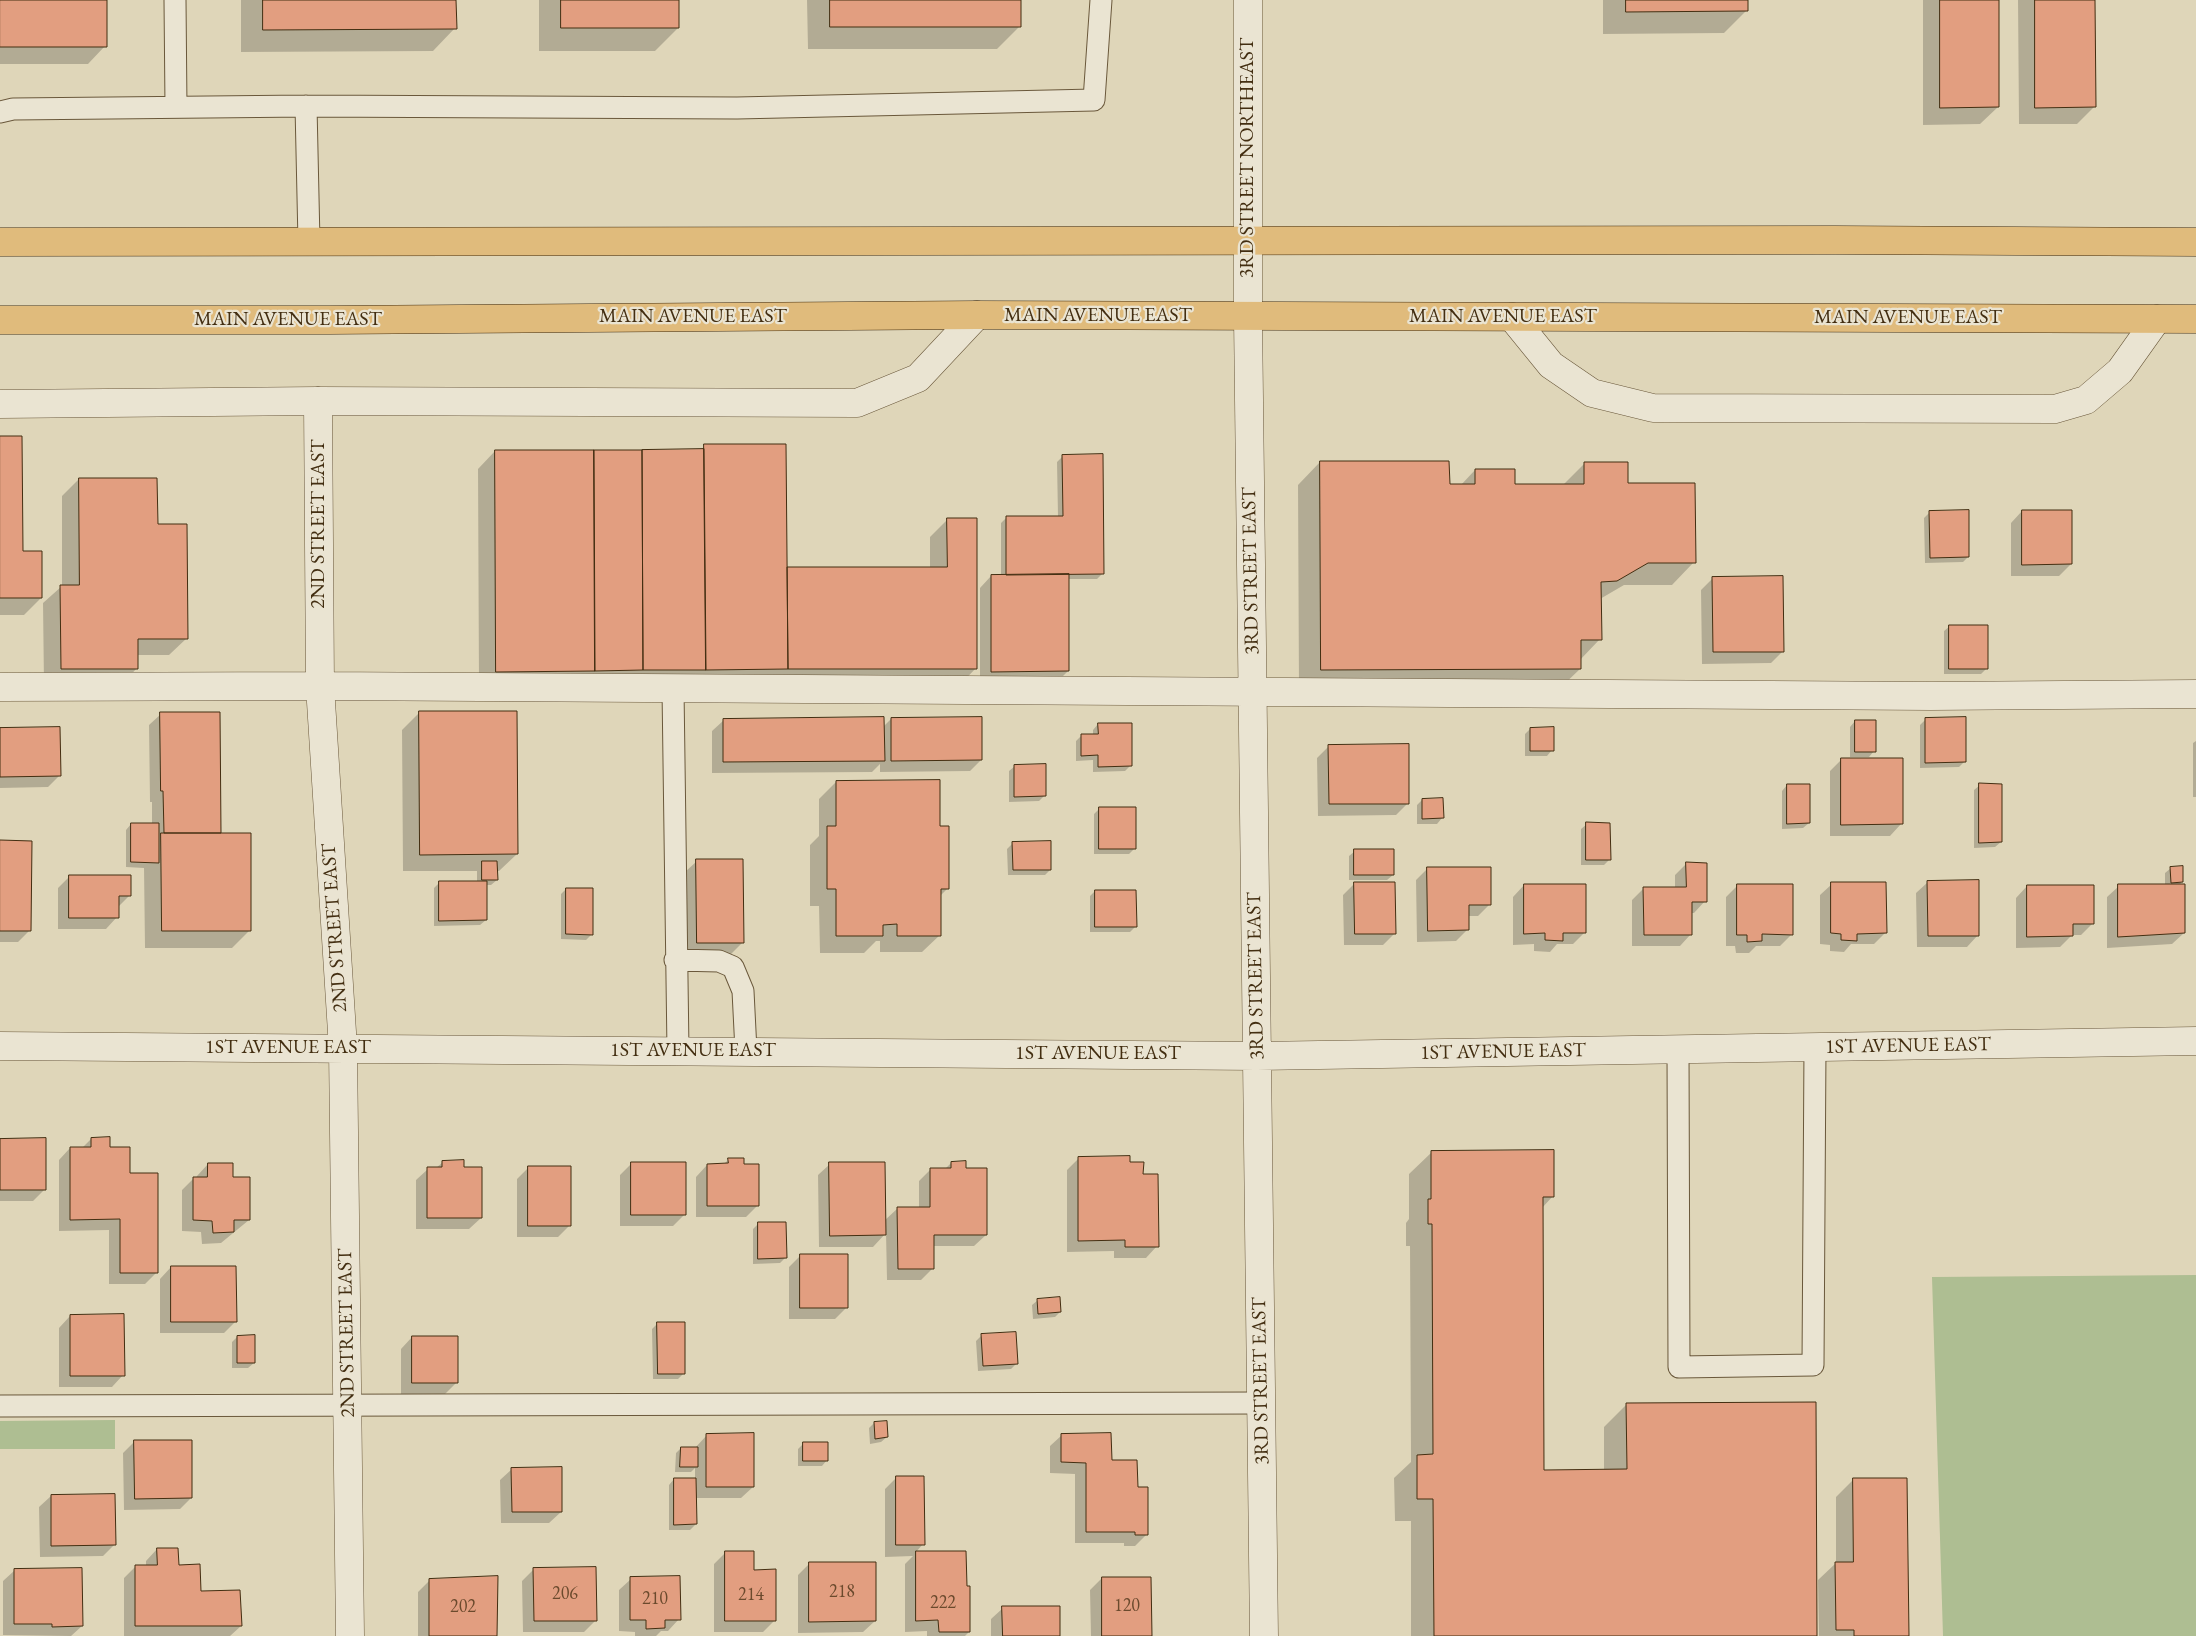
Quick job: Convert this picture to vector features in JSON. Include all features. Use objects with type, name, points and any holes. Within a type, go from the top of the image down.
[{"type":"main road","points":[[0,242],[1845,240],[2196,242]]},
{"type":"main road","name":"MAIN AVENUE EAST","points":[[0,320],[340,320],[977,315],[2196,319]]},
{"type":"street","name":"3RD STREET NORTHEAST","points":[[1248,0],[1248,317]]},
{"type":"street","points":[[0,404],[318,401],[857,403],[918,378],[977,315]]},
{"type":"street","name":"3RD STREET EAST","points":[[1248,317],[1264,1636]]},
{"type":"street","points":[[1512,317],[1551,365],[1592,393],[1653,408],[2054,409],[2086,400],[2120,372],[2157,319]]},
{"type":"street","name":"2ND STREET EAST","points":[[318,401],[320,686],[343,1048],[350,1636]]},
{"type":"street","points":[[0,687],[320,686],[1921,696],[2196,694]]},
{"type":"street","name":"1ST AVENUE EAST","points":[[0,1046],[1257,1056],[2196,1041]]},
{"type":"lane","points":[[175,0],[176,107]]},
{"type":"lane","points":[[0,112],[13,109],[306,106],[737,108],[1094,100],[1101,0]]},
{"type":"lane","points":[[306,106],[309,242]]},
{"type":"lane","points":[[673,689],[678,1051]]},
{"type":"lane","points":[[676,960],[719,961],[733,967],[743,991],[746,1051]]},
{"type":"lane","points":[[1678,1049],[1679,1367],[1814,1365],[1815,1047]]},
{"type":"lane","points":[[0,1406],[1261,1403]]},
{"type":"green space","points":[[2196,1275],[2196,1636],[1943,1636],[1932,1277]]},
{"type":"green space","points":[[115,1420],[115,1449],[0,1449],[0,1421]]},
{"type":"building","points":[[0,0],[107,0],[107,47],[0,47]]},
{"type":"building","points":[[263,0],[456,0],[457,29],[263,30]]},
{"type":"building","points":[[561,0],[679,0],[679,28],[561,28]]},
{"type":"building","points":[[830,0],[1021,0],[1021,27],[830,27]]},
{"type":"building","points":[[1626,0],[1748,0],[1748,11],[1626,12]]},
{"type":"building","points":[[1940,0],[1999,0],[1999,107],[1940,108]]},
{"type":"building","points":[[2035,0],[2095,0],[2096,107],[2035,108]]},
{"type":"building","points":[[0,436],[22,436],[23,551],[42,551],[42,598],[0,598]]},
{"type":"building","points":[[704,444],[786,444],[788,669],[706,670]]},
{"type":"building","points":[[704,449],[706,670],[643,670],[642,450]]},
{"type":"building","points":[[495,450],[594,450],[595,671],[496,672]]},
{"type":"building","points":[[594,450],[642,450],[643,670],[595,671]]},
{"type":"building","points":[[1103,454],[1104,574],[1006,575],[1006,516],[1063,516],[1062,455]]},
{"type":"building","points":[[1320,461],[1449,461],[1450,484],[1475,484],[1475,469],[1515,469],[1515,484],[1584,484],[1584,462],[1628,462],[1628,483],[1695,483],[1696,563],[1648,563],[1617,581],[1601,582],[1602,640],[1581,640],[1581,669],[1321,670]]},
{"type":"building","points":[[79,478],[157,478],[158,524],[187,524],[188,639],[138,639],[138,669],[61,669],[60,585],[79,585]]},
{"type":"building","points":[[1969,510],[1969,557],[1930,558],[1929,511]]},
{"type":"building","points":[[2022,510],[2072,510],[2072,564],[2022,565]]},
{"type":"building","points":[[947,518],[977,518],[977,669],[788,669],[787,567],[947,567]]},
{"type":"building","points":[[1069,574],[1069,671],[991,672],[991,575]]},
{"type":"building","points":[[1783,576],[1784,652],[1713,652],[1712,577]]},
{"type":"building","points":[[1949,625],[1988,625],[1988,669],[1949,669]]},
{"type":"building","points":[[419,711],[517,711],[518,854],[420,855]]},
{"type":"building","points":[[160,712],[220,712],[221,833],[164,833],[163,791],[161,791]]},
{"type":"building","points":[[884,717],[885,761],[723,762],[723,719]]},
{"type":"building","points":[[982,717],[982,760],[891,761],[891,718]]},
{"type":"building","points":[[1966,717],[1966,762],[1925,763],[1925,718]]},
{"type":"building","points":[[1855,720],[1876,720],[1876,752],[1855,752]]},
{"type":"building","points":[[1098,723],[1132,723],[1132,766],[1098,767],[1098,755],[1081,756],[1081,734],[1098,734]]},
{"type":"building","points":[[60,727],[61,776],[0,777],[0,728]]},
{"type":"building","points":[[1554,727],[1554,751],[1530,751],[1530,728]]},
{"type":"building","points":[[1409,744],[1409,804],[1329,804],[1328,745]]},
{"type":"building","points":[[1841,758],[1903,758],[1903,824],[1841,825]]},
{"type":"building","points":[[1046,764],[1046,796],[1014,797],[1014,765]]},
{"type":"building","points":[[940,780],[940,826],[949,826],[949,889],[941,889],[941,936],[897,936],[897,924],[883,925],[883,936],[836,936],[836,889],[827,889],[827,826],[836,826],[836,781]]},
{"type":"building","points":[[1979,783],[2002,784],[2002,842],[1979,843]]},
{"type":"building","points":[[1787,784],[1810,784],[1810,823],[1787,824]]},
{"type":"building","points":[[1443,798],[1444,818],[1422,819],[1422,799]]},
{"type":"building","points":[[1099,807],[1136,807],[1136,849],[1099,849]]},
{"type":"building","points":[[1586,822],[1610,823],[1611,860],[1586,860]]},
{"type":"building","points":[[131,823],[159,823],[159,863],[131,862]]},
{"type":"building","points":[[161,833],[251,833],[251,931],[162,931]]},
{"type":"building","points":[[0,840],[32,841],[31,931],[0,931]]},
{"type":"building","points":[[1051,841],[1051,870],[1013,870],[1012,842]]},
{"type":"building","points":[[1354,849],[1394,849],[1394,875],[1354,875]]},
{"type":"building","points":[[696,859],[743,859],[744,943],[697,943]]},
{"type":"building","points":[[482,861],[497,861],[498,880],[482,880]]},
{"type":"building","points":[[1686,862],[1707,863],[1707,902],[1692,902],[1692,935],[1644,935],[1643,887],[1686,887]]},
{"type":"building","points":[[2183,866],[2183,882],[2171,883],[2170,867]]},
{"type":"building","points":[[1427,867],[1491,867],[1491,905],[1469,905],[1469,930],[1428,931]]},
{"type":"building","points":[[69,875],[131,875],[131,896],[119,896],[119,918],[69,918]]},
{"type":"building","points":[[1979,880],[1979,936],[1928,936],[1927,881]]},
{"type":"building","points":[[439,881],[487,881],[487,920],[439,921]]},
{"type":"building","points":[[1354,882],[1395,882],[1396,934],[1355,934]]},
{"type":"building","points":[[1831,882],[1886,882],[1887,933],[1857,934],[1857,941],[1841,940],[1841,934],[1831,933]]},
{"type":"building","points":[[1524,884],[1586,884],[1586,933],[1563,933],[1563,941],[1545,940],[1545,933],[1524,934]]},
{"type":"building","points":[[1737,884],[1793,884],[1793,935],[1762,934],[1762,941],[1747,942],[1747,935],[1737,935]]},
{"type":"building","points":[[2118,884],[2185,884],[2185,933],[2118,937]]},
{"type":"building","points":[[2027,885],[2094,885],[2094,924],[2073,924],[2073,936],[2027,937]]},
{"type":"building","points":[[566,888],[593,888],[593,935],[566,934]]},
{"type":"building","points":[[1095,890],[1136,890],[1137,927],[1095,927]]},
{"type":"building","points":[[110,1137],[110,1147],[130,1147],[130,1173],[158,1173],[158,1273],[120,1273],[120,1219],[70,1220],[70,1147],[91,1147],[91,1138]]},
{"type":"building","points":[[46,1138],[46,1190],[0,1190],[0,1139]]},
{"type":"building","points":[[1554,1150],[1554,1197],[1543,1197],[1544,1470],[1627,1469],[1626,1403],[1816,1402],[1817,1636],[1434,1636],[1433,1499],[1417,1499],[1417,1455],[1433,1454],[1432,1224],[1428,1224],[1428,1199],[1431,1199],[1431,1151]]},
{"type":"building","points":[[1130,1156],[1130,1162],[1144,1162],[1143,1174],[1158,1174],[1159,1247],[1125,1247],[1125,1240],[1078,1241],[1078,1157]]},
{"type":"building","points":[[728,1158],[744,1158],[744,1164],[759,1164],[759,1206],[707,1206],[707,1164],[728,1163]]},
{"type":"building","points":[[464,1160],[464,1167],[482,1167],[482,1218],[427,1218],[427,1167],[442,1167],[442,1161]]},
{"type":"building","points":[[966,1161],[966,1168],[987,1168],[987,1235],[934,1235],[934,1269],[898,1269],[897,1207],[930,1207],[930,1168],[951,1168],[951,1162]]},
{"type":"building","points":[[631,1162],[686,1162],[686,1215],[631,1215]]},
{"type":"building","points":[[829,1162],[885,1162],[886,1235],[830,1236]]},
{"type":"building","points":[[208,1163],[233,1163],[233,1177],[250,1177],[250,1220],[234,1220],[234,1232],[213,1233],[212,1221],[193,1220],[193,1177],[207,1177]]},
{"type":"building","points":[[528,1166],[571,1166],[571,1226],[528,1226]]},
{"type":"building","points":[[758,1222],[786,1222],[787,1258],[758,1259]]},
{"type":"building","points":[[800,1254],[848,1254],[848,1308],[800,1308]]},
{"type":"building","points":[[171,1266],[236,1266],[237,1322],[171,1322]]},
{"type":"building","points":[[1060,1297],[1061,1312],[1038,1314],[1037,1299]]},
{"type":"building","points":[[124,1314],[125,1376],[70,1376],[70,1315]]},
{"type":"building","points":[[657,1322],[685,1322],[685,1374],[658,1374]]},
{"type":"building","points":[[1016,1332],[1018,1364],[983,1366],[981,1334]]},
{"type":"building","points":[[255,1335],[255,1363],[237,1363],[237,1336]]},
{"type":"building","points":[[412,1336],[458,1336],[458,1383],[412,1383]]},
{"type":"building","points":[[887,1421],[888,1437],[875,1439],[874,1422]]},
{"type":"building","points":[[754,1433],[754,1487],[706,1487],[706,1434]]},
{"type":"building","points":[[1111,1433],[1112,1460],[1137,1460],[1138,1487],[1148,1487],[1148,1535],[1135,1535],[1135,1532],[1086,1532],[1086,1463],[1061,1462],[1061,1434]]},
{"type":"building","points":[[134,1440],[192,1440],[192,1498],[135,1499]]},
{"type":"building","points":[[803,1442],[828,1442],[828,1461],[803,1461]]},
{"type":"building","points":[[681,1447],[698,1447],[698,1467],[680,1467]]},
{"type":"building","points":[[562,1467],[562,1512],[512,1512],[511,1468]]},
{"type":"building","points":[[896,1476],[924,1476],[925,1545],[896,1545]]},
{"type":"building","points":[[674,1478],[696,1478],[697,1524],[674,1525]]},
{"type":"building","points":[[1853,1478],[1907,1478],[1909,1636],[1854,1636],[1854,1630],[1836,1630],[1835,1562],[1853,1562]]},
{"type":"building","points":[[115,1494],[116,1545],[51,1546],[51,1495]]},
{"type":"building","points":[[157,1548],[178,1548],[179,1565],[200,1564],[201,1591],[240,1590],[242,1626],[135,1626],[135,1565],[157,1565]]},
{"type":"building","points":[[725,1551],[754,1551],[754,1570],[776,1569],[776,1621],[725,1621]]},
{"type":"building","points":[[916,1551],[966,1551],[967,1586],[970,1586],[970,1632],[939,1632],[938,1620],[916,1621]]},
{"type":"building","points":[[809,1562],[876,1562],[876,1621],[809,1622]]},
{"type":"building","points":[[596,1567],[597,1621],[534,1621],[533,1568]]},
{"type":"building","points":[[82,1568],[83,1626],[52,1627],[52,1624],[14,1624],[14,1569]]},
{"type":"building","points":[[498,1576],[497,1636],[429,1636],[429,1579]]},
{"type":"building","points":[[680,1576],[681,1620],[665,1620],[665,1628],[646,1629],[646,1620],[630,1620],[630,1577]]},
{"type":"building","points":[[1102,1577],[1151,1577],[1152,1636],[1102,1636]]},
{"type":"building","points":[[1002,1606],[1060,1606],[1060,1636],[1003,1636]]}]
